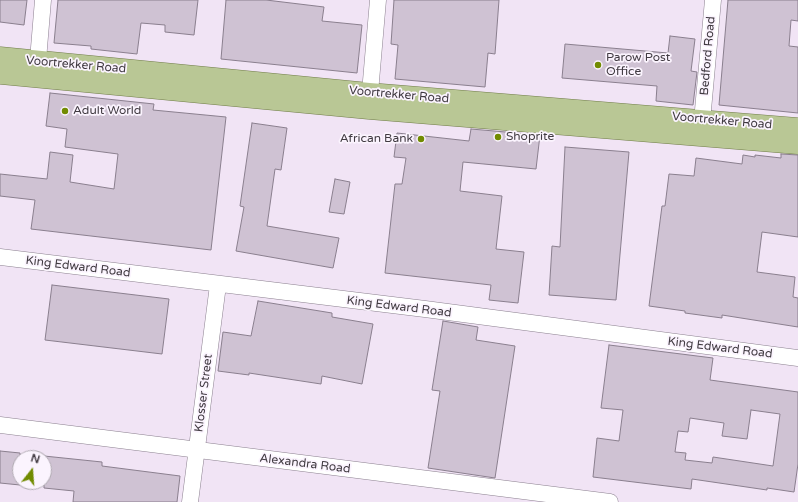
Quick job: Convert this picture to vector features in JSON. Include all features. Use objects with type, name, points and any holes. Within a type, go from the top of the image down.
[{"type":"main road","name":"Voortrekker Road","points":[[0,57],[37,69],[369,101],[701,127],[798,128]]},
{"type":"main road","name":"Voortrekker Road","points":[[0,74],[37,69]]},
{"type":"main road","name":"Voortrekker Road","points":[[701,127],[798,144]]},
{"type":"street","points":[[37,69],[43,0]]},
{"type":"street","points":[[369,101],[378,0]]},
{"type":"street","name":"Bedford Road","points":[[701,127],[713,0]]},
{"type":"street","name":"King Edward Road","points":[[0,258],[425,309],[798,358]]},
{"type":"street","name":"Klosser Street","points":[[190,502],[218,285]]},
{"type":"street","name":"Alexandra Road","points":[[0,425],[610,502]]},
{"type":"building","points":[[0,0],[27,0],[24,25],[0,22]]},
{"type":"building","points":[[58,0],[198,0],[194,35],[165,32],[165,25],[141,23],[137,54],[91,49],[91,46],[54,43]]},
{"type":"building","points":[[226,0],[266,0],[324,7],[322,21],[362,25],[357,73],[221,59]]},
{"type":"building","points":[[394,0],[499,0],[495,54],[488,53],[485,87],[395,79],[398,45],[391,44]]},
{"type":"building","points":[[728,0],[798,0],[798,21],[791,20],[789,46],[798,47],[798,113],[719,105]]},
{"type":"building","points":[[670,36],[695,39],[691,71],[697,72],[693,105],[656,101],[657,86],[562,78],[565,44],[668,53]]},
{"type":"building","points":[[50,93],[154,104],[153,110],[226,117],[211,250],[31,229],[35,200],[0,196],[0,174],[47,179],[50,152],[73,155],[70,182],[114,189],[118,154],[65,147],[67,129],[46,126]]},
{"type":"building","points":[[252,123],[287,128],[281,170],[275,169],[267,226],[339,238],[333,268],[236,251],[244,207],[240,206]]},
{"type":"building","points":[[471,129],[540,135],[536,169],[463,162],[460,191],[502,196],[496,249],[524,252],[518,303],[489,300],[491,285],[385,273],[395,184],[402,184],[406,158],[394,157],[397,133],[469,141]]},
{"type":"building","points":[[565,147],[629,152],[616,300],[549,295],[552,246],[560,247]]},
{"type":"building","points":[[781,154],[798,155],[798,237],[762,232],[757,272],[795,277],[793,297],[798,298],[798,327],[722,315],[722,318],[685,313],[685,311],[649,306],[662,206],[665,206],[669,174],[694,176],[696,158],[742,164],[743,155],[781,158]]},
{"type":"building","points":[[335,179],[350,182],[344,214],[329,212]]},
{"type":"building","points":[[52,285],[169,299],[162,354],[45,340]]},
{"type":"building","points":[[258,301],[332,313],[332,317],[373,324],[362,384],[322,376],[321,384],[249,373],[249,375],[218,371],[223,332],[251,336]]},
{"type":"building","points":[[443,321],[478,327],[476,340],[515,346],[495,478],[428,468],[440,391],[432,390]]},
{"type":"building","points":[[609,345],[713,358],[710,380],[798,392],[798,464],[794,492],[767,488],[767,490],[692,479],[691,489],[593,477],[597,438],[619,441],[623,410],[601,408]],"holes":[[[751,410],[780,414],[773,466],[713,457],[712,463],[685,460],[686,453],[675,452],[678,431],[688,432],[690,418],[724,423],[722,436],[747,439]]]},
{"type":"building","points":[[0,451],[12,452],[12,484],[0,483]]},
{"type":"building","points":[[52,457],[102,462],[102,466],[180,476],[177,502],[73,502],[74,491],[52,489]]},
{"type":"place","name":"Parow Post Office","points":[[598,65]]},
{"type":"place","name":"Adult World","points":[[65,111]]},
{"type":"place","name":"Shoprite","points":[[498,137]]},
{"type":"place","name":"African Bank","points":[[421,139]]}]
